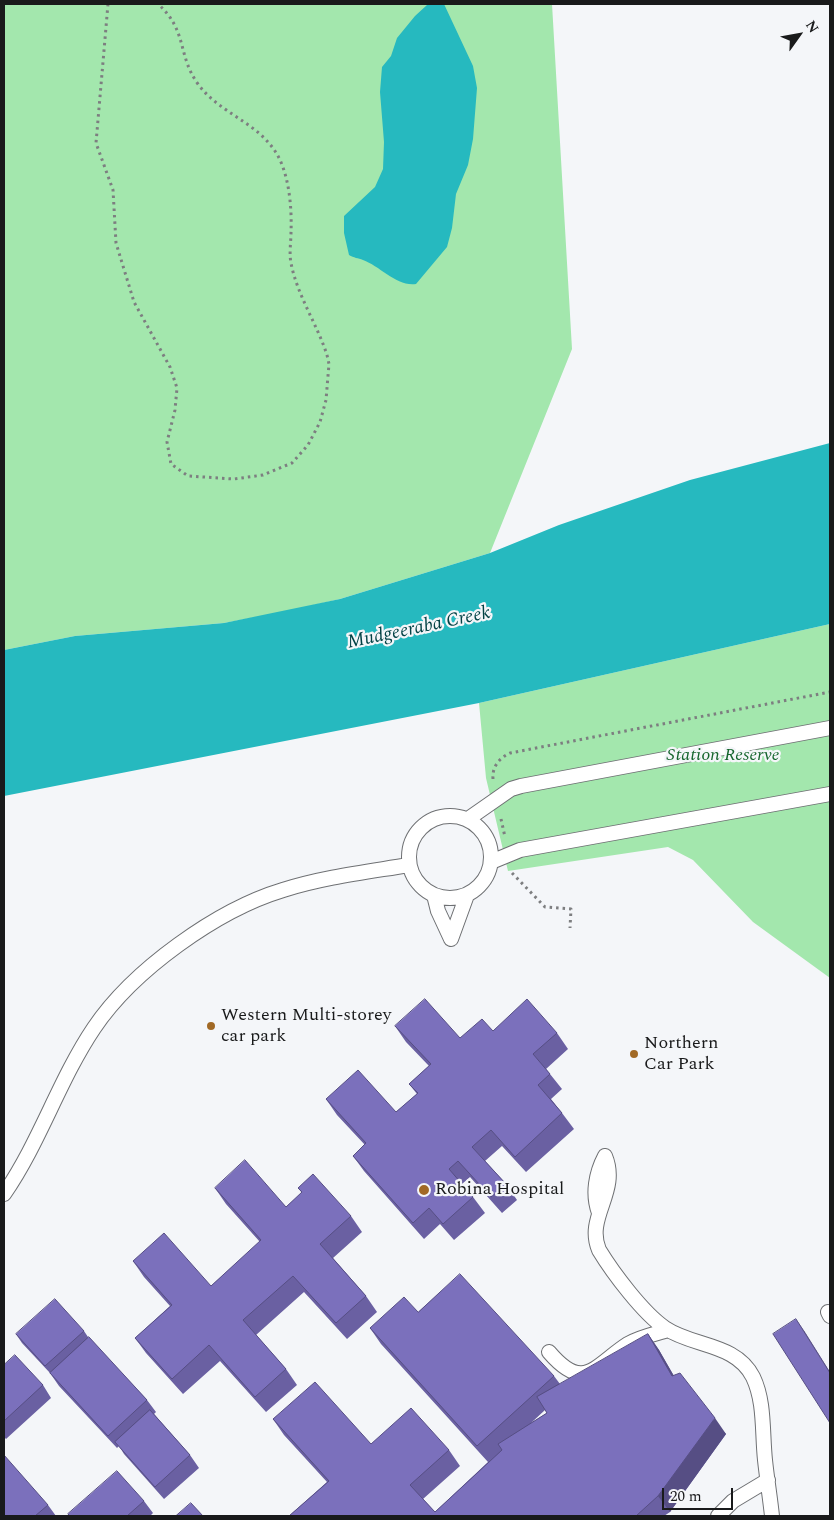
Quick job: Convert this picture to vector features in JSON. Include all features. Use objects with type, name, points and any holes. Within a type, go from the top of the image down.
[{"type":"lane","points":[[468,819],[511,789],[521,786],[830,728]]},
{"type":"lane","points":[[491,862],[520,850],[830,794]]},
{"type":"lane","points":[[455,815],[468,819],[479,827],[491,849],[491,862],[487,875],[479,886],[467,894],[454,898],[439,897],[426,891],[416,881],[409,865],[408,855],[411,841],[418,829],[428,821],[441,816],[455,815]]},
{"type":"lane","points":[[4,1194],[94,1027],[118,998],[159,959],[203,929],[268,895],[308,883],[409,865]]},
{"type":"lane","points":[[434,894],[438,911],[451,939],[467,894]]},
{"type":"lane","points":[[599,1213],[595,1232],[599,1250],[646,1310],[668,1330],[722,1350],[738,1360],[750,1373],[761,1404],[772,1516]]},
{"type":"lane","points":[[550,1352],[560,1364],[578,1375],[588,1374],[630,1342],[668,1330]]},
{"type":"lane","points":[[718,1516],[733,1501],[768,1480]]},
{"type":"path","points":[[108,4],[96,143],[112,190],[116,243],[134,302],[170,367],[177,388],[175,410],[167,442],[168,454],[172,464],[188,476],[234,479],[263,475],[292,463],[308,444],[320,422],[326,400],[327,355],[299,289],[290,260],[291,230],[288,196],[281,160],[261,133],[217,103],[199,86],[186,62],[177,25],[158,4]]},
{"type":"path","points":[[525,887],[545,907],[571,909],[570,928]]},
{"type":"green space","points":[[4,4],[552,4],[572,349],[490,553],[340,599],[283,612],[224,623],[75,636],[4,650]]},
{"type":"green space","name":"Station Reserve","points":[[830,624],[830,978],[753,922],[693,860],[668,847],[508,871],[486,778],[479,703]]},
{"type":"water","points":[[444,4],[473,66],[477,88],[473,139],[468,165],[456,194],[452,228],[447,247],[416,284],[409,284],[395,279],[363,260],[349,255],[344,233],[344,216],[375,187],[383,169],[384,142],[380,92],[382,67],[391,56],[397,38],[415,16],[427,5]]},
{"type":"water","name":"Mudgeeraba Creek","points":[[830,443],[830,624],[479,703],[4,796],[4,650],[75,636],[224,623],[340,599],[490,553],[559,525],[690,480]]},
{"type":"building","points":[[425,999],[460,1038],[482,1019],[493,1031],[527,999],[557,1033],[533,1054],[550,1074],[538,1085],[562,1113],[515,1157],[491,1130],[472,1147],[506,1184],[491,1197],[458,1161],[449,1169],[473,1197],[443,1224],[429,1208],[413,1223],[353,1156],[366,1143],[326,1099],[358,1070],[396,1112],[418,1093],[409,1084],[431,1064],[395,1026]]},
{"type":"building","points":[[245,1160],[286,1207],[302,1192],[298,1188],[313,1174],[351,1216],[320,1244],[366,1296],[336,1323],[293,1276],[243,1320],[286,1369],[255,1397],[209,1345],[172,1379],[135,1338],[172,1305],[133,1261],[164,1233],[211,1286],[261,1240],[215,1188]]},
{"type":"building","points":[[460,1274],[554,1376],[477,1446],[370,1328],[404,1297],[418,1312]]},
{"type":"building","points":[[55,1299],[84,1331],[45,1366],[16,1334]]},
{"type":"building","points":[[796,1319],[830,1373],[830,1423],[773,1334]]},
{"type":"building","points":[[648,1334],[672,1376],[680,1373],[715,1418],[658,1496],[636,1516],[289,1516],[329,1481],[273,1419],[315,1382],[371,1444],[411,1408],[449,1450],[410,1485],[435,1512],[502,1450],[498,1444],[547,1413],[537,1397]]},
{"type":"building","points":[[89,1337],[147,1400],[108,1436],[50,1373]]},
{"type":"building","points":[[15,1355],[43,1385],[4,1421],[4,1365]]},
{"type":"building","points":[[150,1410],[190,1455],[155,1487],[115,1442]]},
{"type":"building","points":[[4,1455],[48,1505],[35,1516],[4,1516]]},
{"type":"building","points":[[117,1471],[144,1501],[127,1516],[70,1516],[68,1514]]},
{"type":"building","points":[[191,1503],[203,1516],[176,1516]]},
{"type":"place","name":"Western Multi-storey car park","points":[[211,1026]]},
{"type":"place","name":"Northern Car Park","points":[[634,1054]]},
{"type":"place","name":"Robina Hospital","points":[[424,1190]]}]
